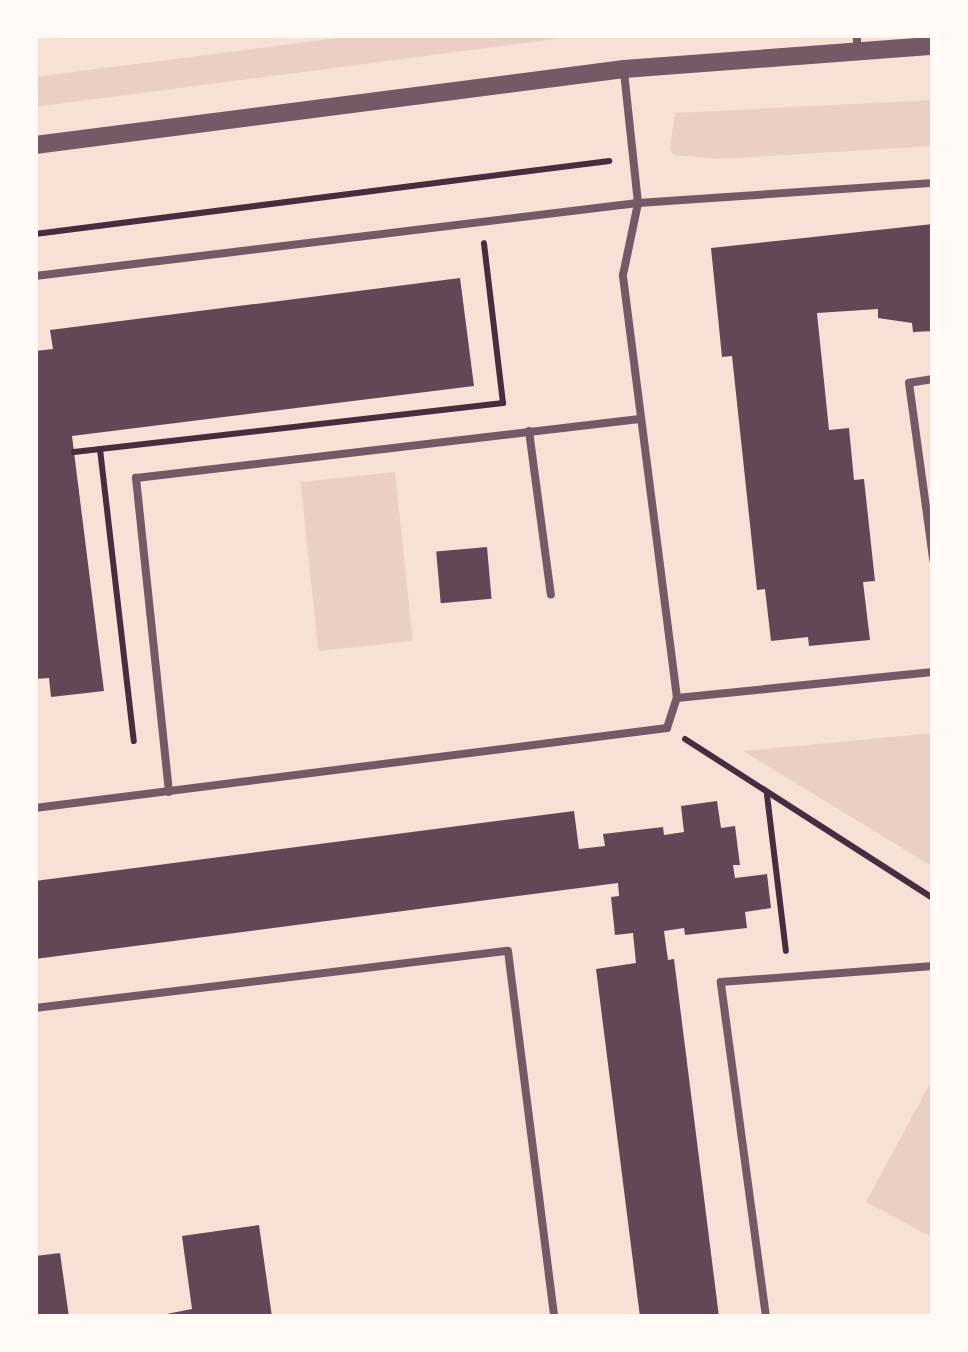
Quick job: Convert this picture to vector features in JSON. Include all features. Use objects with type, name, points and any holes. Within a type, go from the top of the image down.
[{"type":"street","points":[[35,144],[857,43],[933,46]]},
{"type":"lane","points":[[35,808],[667,728],[676,698],[623,275],[638,202],[624,69]]},
{"type":"lane","points":[[35,276],[638,202],[933,183]]},
{"type":"lane","points":[[933,379],[909,383],[933,560]]},
{"type":"lane","points":[[169,792],[136,478],[640,419]]},
{"type":"lane","points":[[529,431],[551,595]]},
{"type":"lane","points":[[676,698],[933,672]]},
{"type":"lane","points":[[35,1008],[508,951],[554,1317]]},
{"type":"lane","points":[[766,1317],[721,982],[933,966]]},
{"type":"path","points":[[35,234],[634,158]]},
{"type":"path","points":[[74,452],[502,403],[484,260]]},
{"type":"path","points":[[100,449],[131,715]]},
{"type":"path","points":[[667,728],[933,898]]},
{"type":"path","points":[[767,794],[789,975]]},
{"type":"shaded area","points":[[360,35],[586,35],[35,107],[35,77]]},
{"type":"shaded area","points":[[933,100],[933,146],[721,159],[673,155],[670,147],[675,113]]},
{"type":"shaded area","points":[[395,472],[413,641],[318,651],[301,482]]},
{"type":"shaded area","points":[[933,733],[933,867],[743,751]]},
{"type":"shaded area","points":[[933,1078],[933,1238],[866,1202]]},
{"type":"building","points":[[933,224],[933,331],[913,332],[912,323],[878,318],[878,309],[817,313],[829,430],[849,428],[854,480],[864,479],[875,581],[863,582],[870,640],[809,646],[808,637],[771,641],[765,589],[757,590],[732,356],[722,357],[711,248]]},
{"type":"building","points":[[460,278],[474,386],[72,436],[104,691],[51,697],[49,678],[35,679],[35,351],[53,349],[50,330]]},
{"type":"building","points":[[487,547],[492,599],[441,603],[436,551]]},
{"type":"building","points":[[717,801],[721,828],[735,826],[740,865],[733,865],[735,878],[767,874],[771,908],[745,912],[747,928],[685,935],[684,928],[664,931],[668,960],[674,959],[719,1317],[640,1317],[596,969],[636,963],[633,933],[615,935],[611,897],[619,896],[618,883],[35,959],[35,881],[574,811],[579,849],[605,846],[603,834],[663,827],[664,835],[684,832],[681,806]]},
{"type":"building","points":[[259,1225],[272,1317],[151,1317],[192,1309],[182,1236]]},
{"type":"building","points":[[60,1253],[69,1317],[35,1317],[35,1256]]}]
